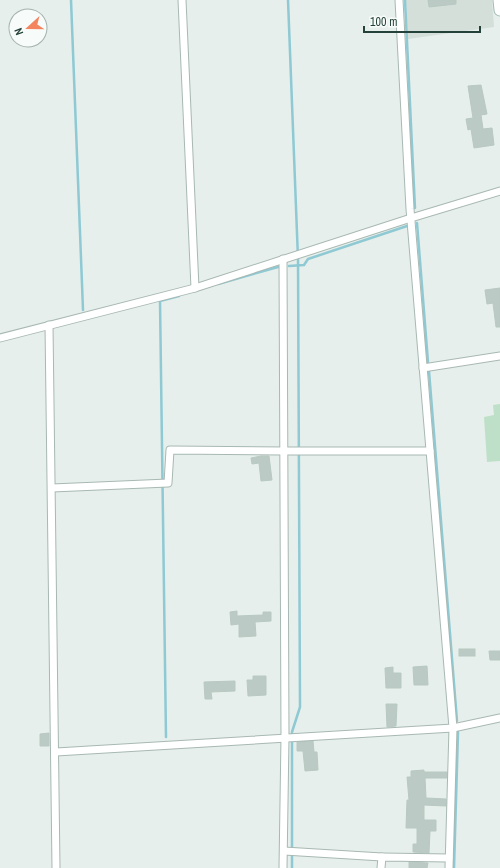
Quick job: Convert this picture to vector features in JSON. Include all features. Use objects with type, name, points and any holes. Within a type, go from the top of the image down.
[{"type":"street","points":[[182,0],[195,288]]},
{"type":"street","points":[[399,0],[411,218],[453,728],[449,868]]},
{"type":"street","points":[[499,0],[500,10]]},
{"type":"street","points":[[0,338],[195,288],[304,252],[500,191]]},
{"type":"street","points":[[283,259],[284,451],[290,736],[286,851],[283,868]]},
{"type":"street","points":[[49,325],[56,752],[56,868]]},
{"type":"street","points":[[423,368],[500,356]]},
{"type":"street","points":[[52,488],[168,483],[170,450],[430,451]]},
{"type":"street","points":[[56,752],[290,736],[453,728],[500,718]]},
{"type":"street","points":[[286,851],[382,857],[450,858]]},
{"type":"street","points":[[381,868],[382,857]]},
{"type":"shaded area","points":[[406,0],[492,0],[494,27],[408,39]]},
{"type":"green space","points":[[500,404],[500,461],[487,462],[484,417],[494,415],[493,405]]},
{"type":"building","points":[[428,0],[456,0],[456,4],[429,7]]},
{"type":"building","points":[[481,85],[487,114],[481,115],[483,129],[492,128],[494,145],[474,148],[471,129],[468,130],[466,119],[473,118],[468,86]]},
{"type":"building","points":[[500,288],[500,327],[496,327],[493,303],[487,304],[485,290]]},
{"type":"building","points":[[269,456],[272,480],[261,481],[259,463],[252,464],[251,458]]},
{"type":"building","points":[[237,611],[237,616],[263,615],[263,612],[271,612],[271,621],[255,622],[256,636],[239,637],[239,624],[231,625],[230,612]]},
{"type":"building","points":[[459,649],[475,649],[475,656],[459,656]]},
{"type":"building","points":[[489,651],[500,651],[500,660],[490,660]]},
{"type":"building","points":[[427,666],[428,685],[414,685],[413,667]]},
{"type":"building","points":[[393,667],[393,673],[401,673],[401,688],[386,688],[385,668]]},
{"type":"building","points":[[253,676],[266,676],[266,695],[248,696],[247,680],[253,680]]},
{"type":"building","points":[[235,681],[235,691],[211,692],[212,699],[205,699],[204,682]]},
{"type":"building","points":[[386,704],[397,704],[396,726],[387,727]]},
{"type":"building","points":[[49,733],[49,746],[40,746],[40,734]]},
{"type":"building","points":[[313,741],[314,752],[317,752],[318,770],[305,771],[303,751],[297,751],[297,742]]},
{"type":"building","points":[[424,770],[424,772],[447,772],[447,778],[425,778],[426,798],[446,799],[446,806],[424,805],[424,820],[436,820],[436,831],[430,831],[429,853],[413,852],[413,844],[417,844],[417,828],[406,828],[407,800],[409,800],[407,777],[411,777],[411,771]]},
{"type":"building","points":[[409,862],[428,863],[427,868],[409,868]]},
{"type":"waterway","points":[[71,0],[83,310]]},
{"type":"waterway","points":[[288,0],[298,259],[300,707],[292,732],[292,868]]},
{"type":"waterway","points":[[405,0],[415,208]]},
{"type":"waterway","points":[[417,223],[428,362]]},
{"type":"waterway","points":[[289,266],[304,265],[308,259],[407,226]]},
{"type":"waterway","points":[[218,284],[278,267]]},
{"type":"waterway","points":[[166,737],[160,301],[179,296]]},
{"type":"waterway","points":[[429,371],[457,721]]},
{"type":"waterway","points":[[454,868],[458,732]]}]
